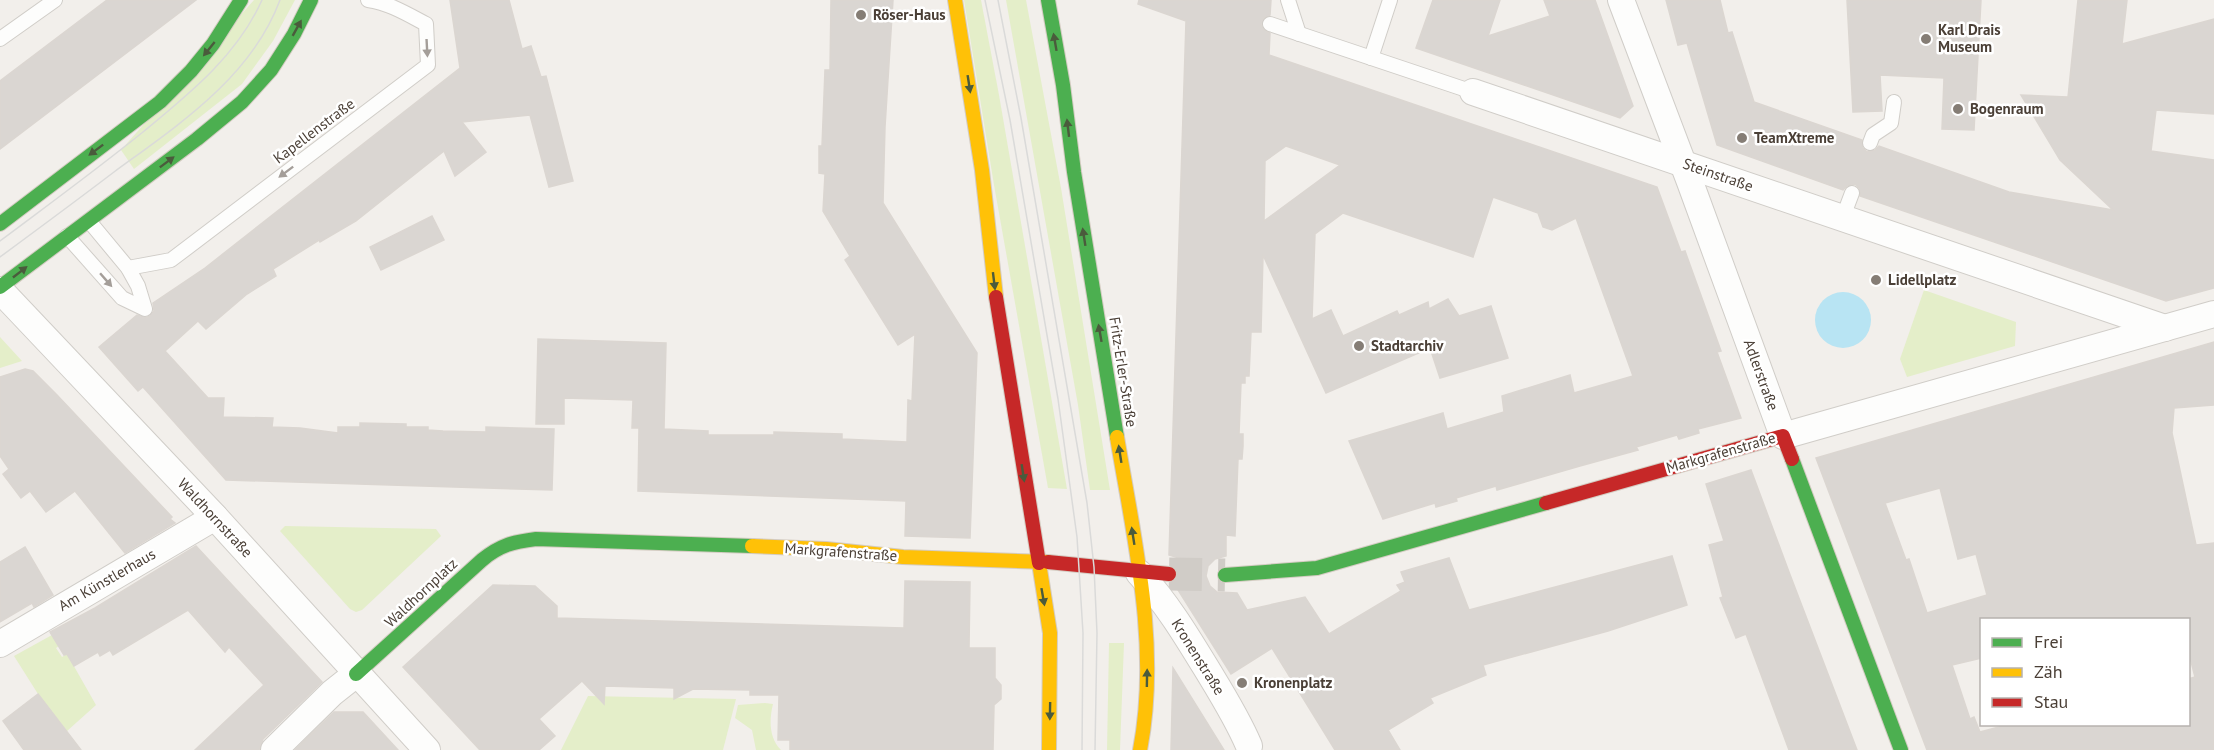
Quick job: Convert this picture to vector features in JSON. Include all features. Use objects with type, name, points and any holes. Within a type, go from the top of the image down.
[{"type":"main road","points":[[0,224],[160,102],[213,45],[242,0]]},
{"type":"main road","points":[[0,289],[206,132],[250,94],[282,54],[311,0]]},
{"type":"main road","points":[[955,0],[982,170],[998,312],[1050,633],[1049,750]]},
{"type":"main road","name":"Fritz-Erler-Straße","points":[[1048,0],[1139,573],[1148,657],[1147,706],[1140,750]]},
{"type":"main road","name":"Markgrafenstraße","points":[[1225,575],[1317,568],[1783,436]]},
{"type":"main road","name":"Adlerstraße","points":[[1783,436],[1901,750]]},
{"type":"main road","name":"Markgrafenstraße","points":[[512,542],[536,539],[826,549],[903,556],[1037,561],[1139,573],[1169,574]]},
{"type":"main road","name":"Waldhornplatz","points":[[356,674],[482,560],[512,542]]},
{"type":"street","name":"Adlerstraße","points":[[1621,0],[1783,436]]},
{"type":"street","name":"Steinstraße","points":[[1473,92],[2165,328]]},
{"type":"street","name":"Waldhornstraße","points":[[0,289],[215,517],[427,750]]},
{"type":"street","name":"Markgrafenstraße","points":[[1783,436],[2214,314]]},
{"type":"street","name":"Am Künstlerhaus","points":[[0,644],[215,517]]},
{"type":"street","name":"Kronenstraße","points":[[1139,573],[1160,595],[1195,649],[1242,728],[1249,746]]},
{"type":"street","points":[[274,750],[332,693],[356,674]]},
{"type":"lane","points":[[0,39],[55,0]]},
{"type":"lane","name":"Kapellenstraße","points":[[128,268],[171,260],[428,64],[426,24],[395,7],[368,0]]},
{"type":"lane","points":[[1288,0],[1299,34]]},
{"type":"lane","points":[[1371,58],[1390,0]]},
{"type":"lane","name":"Steinstraße","points":[[1270,24],[1473,92]]},
{"type":"lane","points":[[1870,143],[1872,135],[1890,123],[1894,102]]},
{"type":"lane","points":[[1844,217],[1852,193]]},
{"type":"lane","points":[[68,236],[122,298],[144,309],[138,286],[128,268],[89,220]]},
{"type":"green space","points":[[254,0],[295,0],[273,41],[242,84],[134,169],[121,150]]},
{"type":"green space","points":[[964,0],[981,0],[1067,489],[1048,488],[994,185]]},
{"type":"green space","points":[[1006,0],[1026,0],[1061,188],[1110,490],[1090,490],[1078,405]]},
{"type":"green space","points":[[1924,290],[2016,322],[2015,346],[1907,377],[1900,359]]},
{"type":"green space","points":[[0,337],[22,361],[0,368]]},
{"type":"green space","points":[[285,526],[436,529],[441,536],[362,610],[356,612],[350,609],[280,531]]},
{"type":"green space","points":[[52,635],[59,646],[56,648],[62,657],[67,654],[96,705],[67,731],[38,694],[14,656]]},
{"type":"green space","points":[[1109,643],[1124,643],[1120,750],[1107,750]]},
{"type":"green space","points":[[588,696],[736,699],[723,750],[561,750]]},
{"type":"green space","points":[[773,704],[771,728],[774,740],[781,750],[756,750],[752,730],[735,718],[738,705]]},
{"type":"water","points":[[1837,292],[1849,292],[1859,296],[1867,304],[1871,320],[1867,336],[1859,344],[1849,348],[1837,348],[1827,344],[1819,336],[1815,326],[1815,314],[1819,304],[1827,296]]},
{"type":"building","points":[[107,0],[196,0],[0,149],[0,81]]},
{"type":"building","points":[[450,0],[509,0],[522,49],[531,46],[541,77],[546,76],[573,181],[549,187],[530,115],[462,122],[486,152],[455,176],[444,151],[356,221],[320,242],[319,240],[273,269],[276,276],[247,294],[206,329],[198,321],[165,351],[208,398],[224,398],[223,417],[273,418],[272,427],[338,433],[338,427],[360,427],[360,423],[406,424],[406,427],[428,427],[428,430],[443,431],[486,432],[486,427],[554,429],[552,490],[226,480],[143,387],[138,391],[99,347],[137,315],[146,318],[150,316],[154,311],[153,303],[205,268],[460,68]]},
{"type":"building","points":[[831,0],[893,0],[883,203],[977,353],[970,538],[905,536],[906,501],[638,491],[639,428],[632,428],[633,400],[564,398],[564,424],[536,424],[538,339],[666,343],[664,429],[708,431],[708,435],[774,435],[774,432],[842,434],[842,439],[907,442],[908,400],[912,401],[915,334],[898,345],[845,260],[850,256],[823,211],[825,174],[819,173],[819,146],[822,146],[825,70],[830,70]]},
{"type":"building","points":[[1139,0],[1271,0],[1270,15],[1264,18],[1261,25],[1270,33],[1269,55],[1657,187],[1681,252],[1685,251],[1721,351],[1717,352],[1741,418],[1698,429],[1699,433],[1679,439],[1677,435],[1636,447],[1638,450],[1497,490],[1496,486],[1456,498],[1457,501],[1436,507],[1435,503],[1383,519],[1349,441],[1443,413],[1447,429],[1504,412],[1502,396],[1570,375],[1574,393],[1633,376],[1576,218],[1552,230],[1543,227],[1538,213],[1493,197],[1473,257],[1343,213],[1315,234],[1312,319],[1331,310],[1343,336],[1397,311],[1399,315],[1428,302],[1429,309],[1448,299],[1459,316],[1491,306],[1508,358],[1440,378],[1430,348],[1326,393],[1263,255],[1261,332],[1251,332],[1249,376],[1245,376],[1245,383],[1241,383],[1239,434],[1243,434],[1243,446],[1242,459],[1238,459],[1235,536],[1226,535],[1226,556],[1215,559],[1208,566],[1206,576],[1210,586],[1217,592],[1237,593],[1247,610],[1305,597],[1329,634],[1401,591],[1397,585],[1405,582],[1401,572],[1449,558],[1469,610],[1672,556],[1687,605],[1608,631],[1483,665],[1486,675],[1430,698],[1433,703],[1388,730],[1400,750],[1335,750],[1272,648],[1231,674],[1178,590],[1185,584],[1188,576],[1186,566],[1179,558],[1169,555],[1186,21],[1138,4]],"holes":[[[1286,146],[1340,165],[1264,221],[1265,161]]]},
{"type":"building","points":[[1433,0],[1500,0],[1488,36],[1550,16],[1544,0],[1595,0],[1633,106],[1620,118],[1416,48]]},
{"type":"building","points":[[1666,0],[1720,0],[1728,33],[1732,32],[1754,102],[1862,140],[1863,148],[1867,152],[1879,146],[2009,192],[2113,210],[2060,160],[2021,95],[2068,97],[2078,0],[2127,0],[2122,44],[2214,19],[2214,114],[2156,110],[2151,151],[2214,160],[2214,288],[2166,301],[1860,196],[1859,188],[1855,184],[1843,190],[1717,145],[1687,43],[1678,45]]},
{"type":"building","points":[[1847,0],[1981,0],[1974,130],[1942,129],[1944,78],[1880,75],[1882,111],[1853,112]]},
{"type":"building","points":[[432,216],[444,240],[381,270],[370,247]]},
{"type":"building","points":[[2214,342],[2214,405],[2174,408],[2172,433],[2196,545],[2214,543],[2214,750],[1927,750],[1816,458]],"holes":[[[1940,488],[1958,559],[1976,554],[1987,595],[1927,613],[1909,559],[1906,560],[1885,503]]]},
{"type":"building","points":[[25,369],[33,371],[57,395],[172,517],[170,519],[175,523],[125,553],[75,491],[46,512],[30,491],[21,498],[3,474],[9,469],[0,456],[0,377]]},
{"type":"building","points":[[1751,470],[1857,750],[1789,750],[1746,634],[1736,638],[1720,598],[1723,597],[1709,545],[1724,541],[1706,484]]},
{"type":"building","points":[[196,546],[322,682],[263,739],[259,750],[195,750],[264,685],[229,647],[225,652],[188,610],[113,655],[110,650],[100,656],[98,652],[74,666],[67,654],[64,655],[50,632],[95,608]]},
{"type":"building","points":[[25,547],[53,595],[34,607],[32,603],[0,622],[0,562]]},
{"type":"building","points":[[905,581],[970,582],[969,648],[995,648],[995,678],[1001,685],[1001,699],[994,705],[993,750],[790,750],[790,740],[778,740],[779,695],[750,695],[750,690],[693,689],[674,699],[674,688],[605,686],[604,704],[582,681],[539,719],[555,736],[539,750],[480,750],[403,667],[493,585],[535,586],[557,606],[557,618],[904,628]]},
{"type":"building","points":[[1173,668],[1224,750],[1171,750]]},
{"type":"building","points":[[38,694],[81,750],[24,750],[3,721]]},
{"type":"building","points":[[334,712],[363,712],[398,750],[295,750]]},
{"type":"tunnel","points":[[1169,574],[1225,575]]},
{"type":"tram line","points":[[0,241],[125,146],[194,88],[239,39],[262,0]]},
{"type":"tram line","points":[[0,257],[163,136],[210,98],[251,53],[267,28],[280,0]]},
{"type":"tram line","points":[[985,0],[1010,120],[1058,399],[1077,537],[1083,633],[1082,750]]},
{"type":"tram line","points":[[998,0],[1021,118],[1087,503],[1094,567],[1097,633],[1095,750]]},
{"type":"traffic: fast","points":[[0,224],[160,102],[191,71],[213,44],[241,0]]},
{"type":"traffic: fast","points":[[0,287],[197,139],[242,102],[271,70],[294,34],[311,0]]},
{"type":"traffic: fast","points":[[1048,0],[1117,437]]},
{"type":"traffic: fast","points":[[1792,459],[1901,750]]},
{"type":"traffic: fast","points":[[1225,575],[1317,568],[1546,503]]},
{"type":"traffic: fast","points":[[356,674],[482,560],[507,545],[536,539],[752,546]]},
{"type":"traffic: slow","points":[[955,0],[982,170],[996,297]]},
{"type":"traffic: slow","points":[[1117,437],[1137,553],[1146,632],[1147,672],[1140,750]]},
{"type":"traffic: slow","points":[[752,546],[826,549],[903,557],[1048,562]]},
{"type":"traffic: slow","points":[[1039,563],[1050,633],[1049,750]]},
{"type":"traffic: jam","points":[[996,297],[1039,563]]},
{"type":"traffic: jam","points":[[1546,503],[1783,436],[1792,459]]},
{"type":"traffic: jam","points":[[1048,562],[1169,574]]},
{"type":"place","name":"Röser-Haus","points":[[861,15]]},
{"type":"place","name":"Karl Drais Museum","points":[[1926,39]]},
{"type":"place","name":"Bogenraum","points":[[1958,109]]},
{"type":"place","name":"TeamXtreme","points":[[1742,138]]},
{"type":"place","name":"Lidellplatz","points":[[1876,280]]},
{"type":"place","name":"Stadtarchiv","points":[[1359,346]]},
{"type":"place","name":"Kronenplatz","points":[[1242,683]]}]
